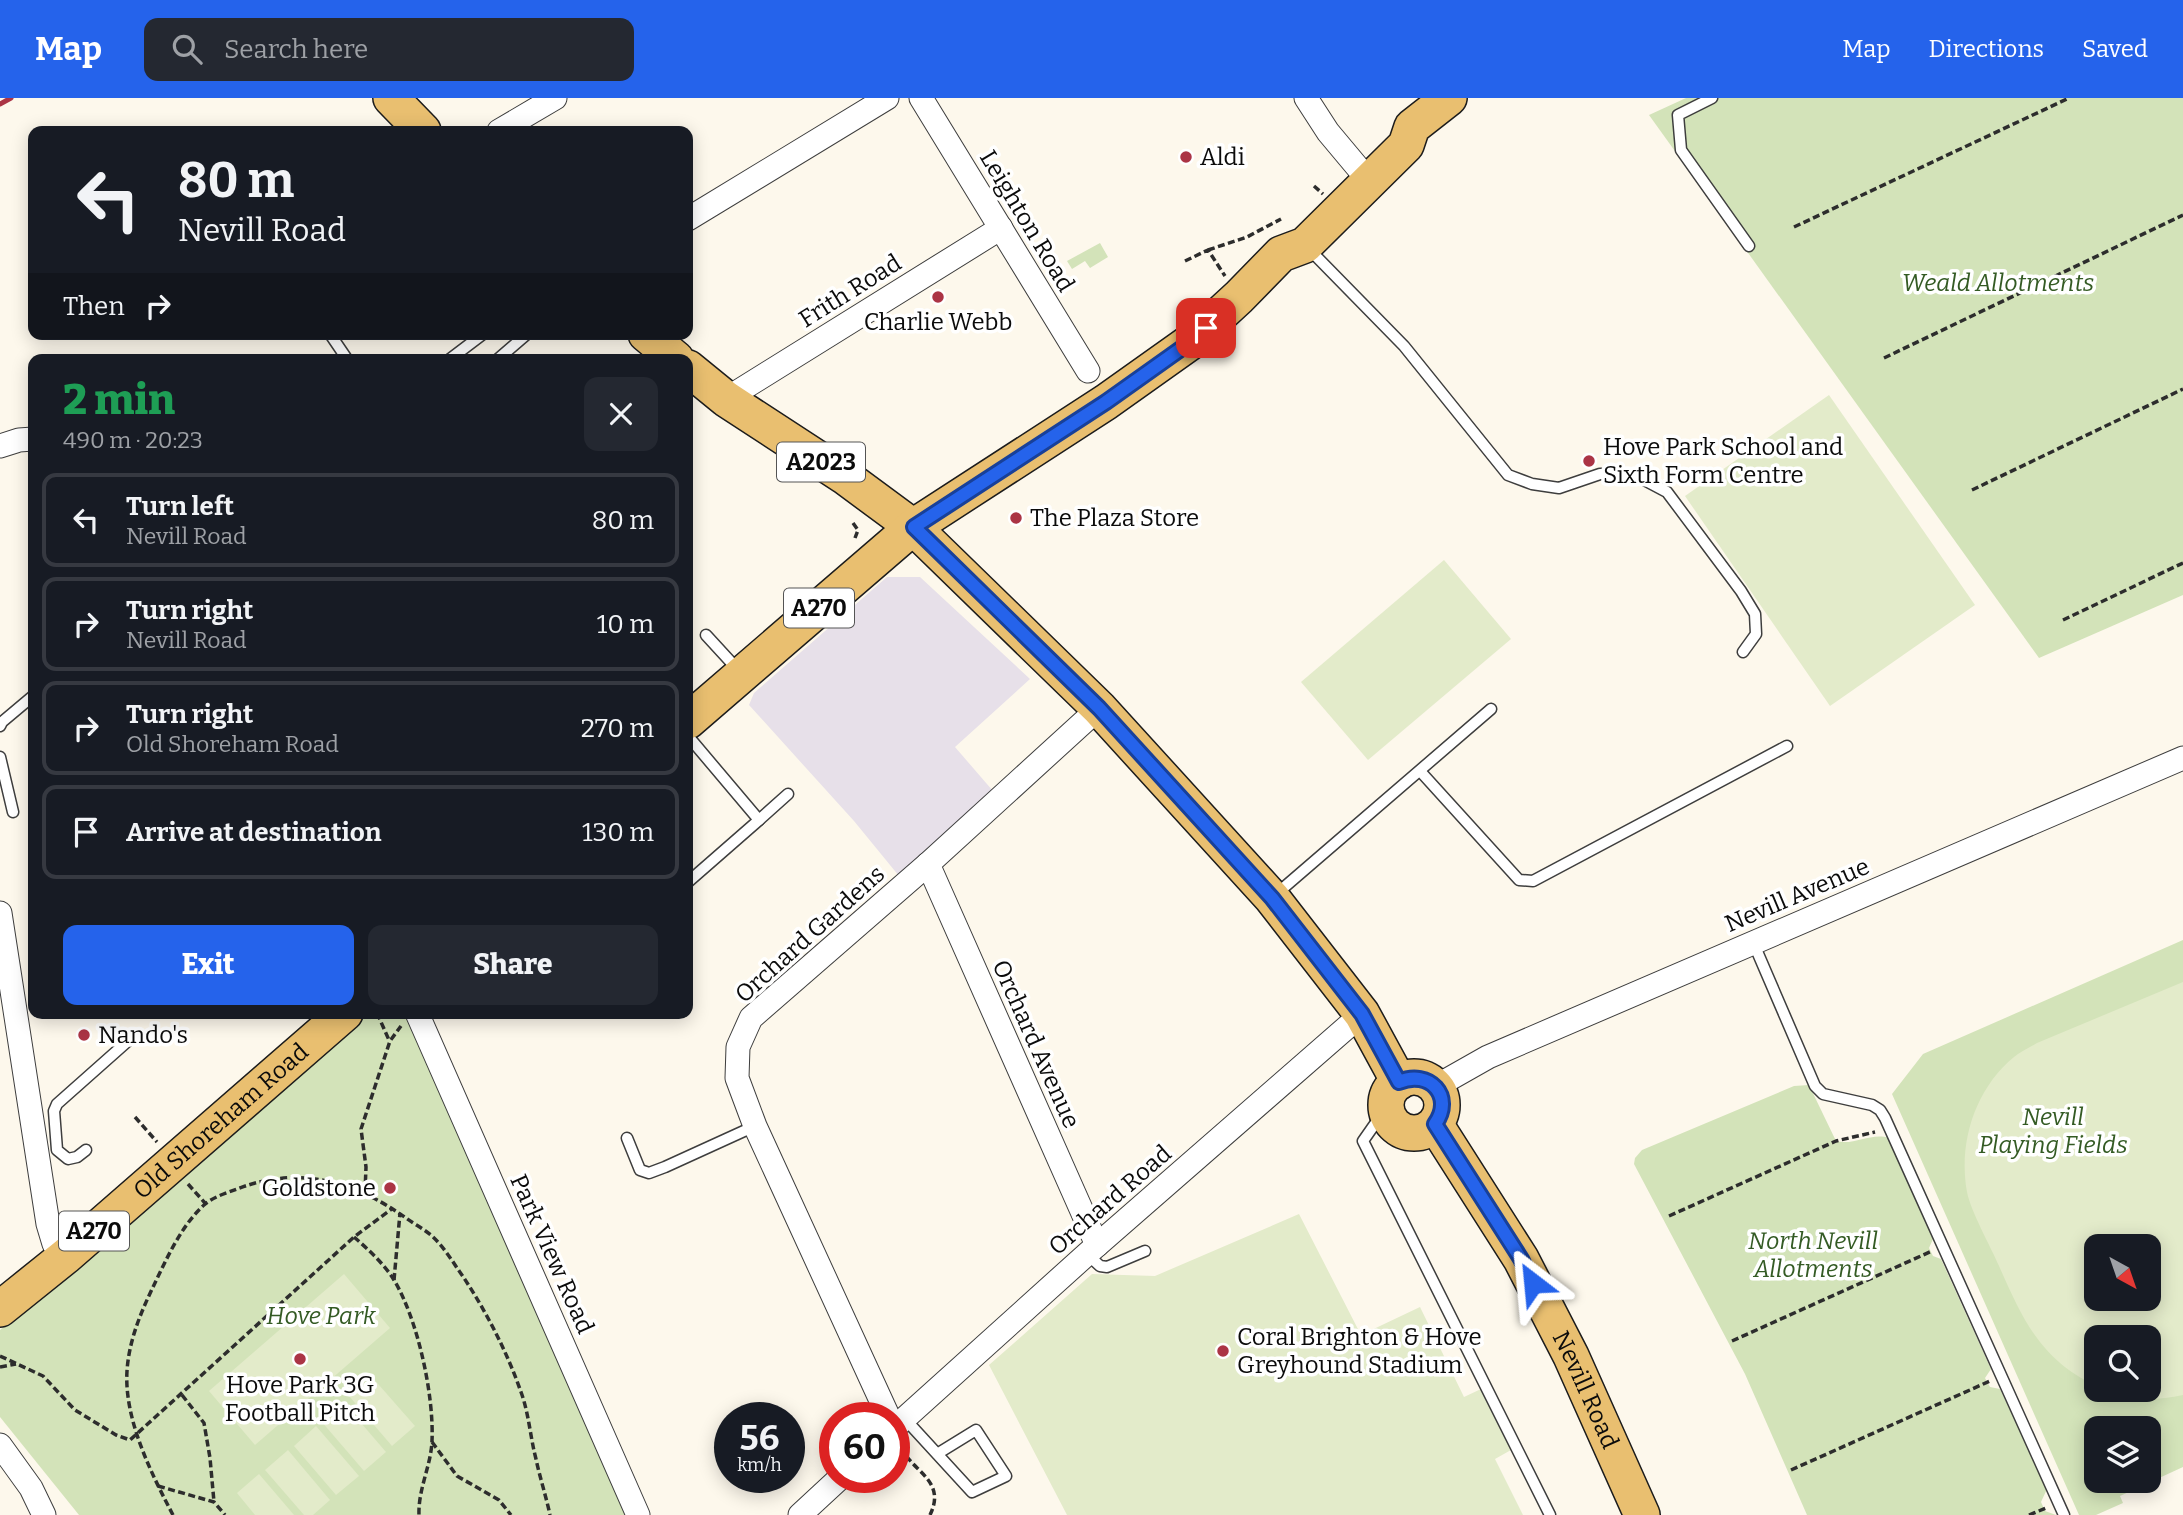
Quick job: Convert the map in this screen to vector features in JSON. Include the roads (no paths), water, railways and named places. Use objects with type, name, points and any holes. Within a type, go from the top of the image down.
[{"type":"main road","points":[[391,98],[418,126]]},
{"type":"main road","name":"A270","points":[[693,717],[914,527],[1106,402],[1189,343],[1293,250],[1287,230],[1362,172],[1391,128],[1412,127],[1449,98]]},
{"type":"main road","points":[[653,340],[670,354]]},
{"type":"main road","name":"A2023","points":[[693,372],[726,399],[844,476],[914,527],[1099,708],[1272,898],[1362,1014],[1399,1082]]},
{"type":"main road","name":"Old Shoreham Road","points":[[0,1309],[338,1019]]},
{"type":"main road","points":[[1418,1078],[1427,1080],[1435,1087],[1442,1101],[1442,1109],[1435,1124],[1426,1131],[1404,1131],[1394,1125],[1388,1116],[1388,1097],[1399,1082],[1418,1078]]},
{"type":"main road","name":"Nevill Road","points":[[1435,1124],[1521,1259],[1571,1356],[1642,1515]]},
{"type":"street","points":[[507,126],[555,98]]},
{"type":"street","points":[[693,216],[887,98]]},
{"type":"street","name":"Leighton Road","points":[[921,98],[1088,371]]},
{"type":"street","points":[[1306,98],[1328,132],[1362,172]]},
{"type":"street","name":"Frith Road","points":[[726,399],[1001,228]]},
{"type":"street","points":[[0,446],[28,439]]},
{"type":"street","name":"Orchard Gardens","points":[[886,1402],[755,1126],[737,1078],[738,1047],[751,1018],[928,864],[1099,708]]},
{"type":"street","name":"Nevill Avenue","points":[[1435,1087],[1488,1057],[2183,758]]},
{"type":"street","name":"Orchard Avenue","points":[[928,864],[1092,1250]]},
{"type":"street","points":[[0,913],[48,1224],[54,1244],[66,1255]]},
{"type":"street","name":"Orchard Road","points":[[910,1414],[1092,1250],[1362,1014]]},
{"type":"street","name":"Park View Road","points":[[410,1019],[638,1515]]},
{"type":"street","points":[[0,1445],[31,1488],[44,1515]]},
{"type":"street","points":[[800,1515],[824,1493]]},
{"type":"lane","points":[[1712,98],[1678,115],[1681,150],[1749,246]]},
{"type":"lane","points":[[1293,250],[1404,346],[1508,475],[1532,484],[1559,488],[1600,474],[1633,474],[1667,492],[1741,591],[1755,614],[1756,634],[1743,652]]},
{"type":"lane","points":[[457,354],[475,340]]},
{"type":"lane","points":[[504,354],[520,340]]},
{"type":"lane","points":[[706,635],[742,674]]},
{"type":"lane","points":[[0,726],[28,700]]},
{"type":"lane","points":[[1272,898],[1491,709]]},
{"type":"lane","points":[[693,743],[759,820]]},
{"type":"lane","points":[[1420,771],[1518,880],[1533,881],[1787,746]]},
{"type":"lane","points":[[0,757],[13,812]]},
{"type":"lane","points":[[693,878],[788,794]]},
{"type":"lane","points":[[1754,942],[1815,1086],[1823,1094],[1872,1105],[1880,1110],[1885,1118],[2064,1515]]},
{"type":"lane","points":[[86,1150],[68,1159],[57,1150],[54,1111],[57,1104],[128,1041]]},
{"type":"lane","points":[[1388,1116],[1377,1121],[1363,1141],[1550,1515]]},
{"type":"lane","points":[[627,1138],[640,1170],[649,1173],[755,1126]]},
{"type":"lane","points":[[1092,1250],[1100,1266],[1107,1268],[1145,1251]]},
{"type":"lane","points":[[910,1435],[937,1454],[972,1492],[1006,1476],[976,1430],[937,1454]]},
{"type":"railway","points":[[0,104],[11,98]]},
{"type":"place","name":"Aldi","points":[[1186,157]]},
{"type":"place","name":"Charlie Webb","points":[[938,297]]},
{"type":"place","name":"Hove Park School and Sixth Form Centre","points":[[1589,461]]},
{"type":"place","name":"The Plaza Store","points":[[1016,518]]},
{"type":"place","name":"Nando's","points":[[84,1035]]},
{"type":"place","name":"Goldstone","points":[[390,1188]]},
{"type":"place","name":"Coral Brighton & Hove Greyhound Stadium","points":[[1223,1351]]},
{"type":"place","name":"Hove Park 3G Football Pitch","points":[[300,1359]]},
{"type":"park label","name":"Weald Allotments","points":[[1998,283]]},
{"type":"park label","name":"Nevill Playing Fields","points":[[2053,1131]]},
{"type":"park label","name":"North Nevill Allotments","points":[[1813,1255]]},
{"type":"park label","name":"Hove Park","points":[[321,1316]]}]
